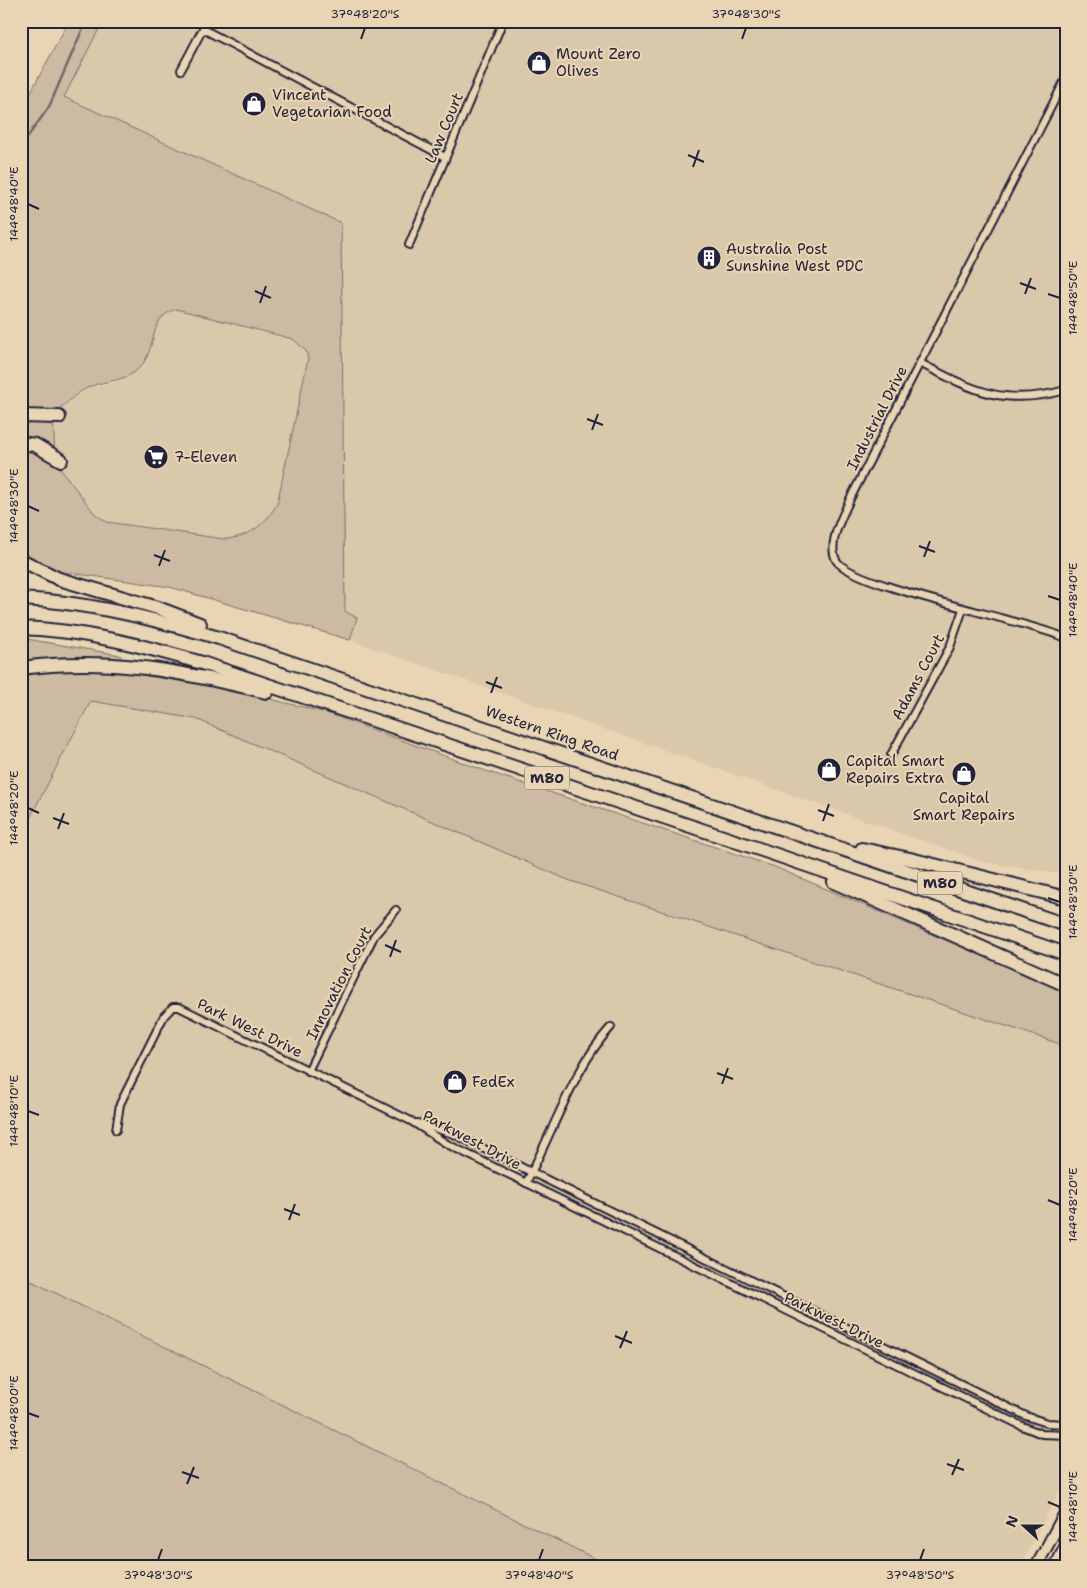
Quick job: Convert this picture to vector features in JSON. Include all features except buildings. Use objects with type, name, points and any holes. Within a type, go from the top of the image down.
[{"type":"highway","points":[[21,416],[59,417]]},
{"type":"highway","points":[[21,443],[35,445],[61,460]]},
{"type":"highway","points":[[21,560],[60,579],[158,608],[381,692]]},
{"type":"highway","name":"Western Ring Road","points":[[21,599],[70,603],[140,616],[219,638],[1066,925]]},
{"type":"highway","name":"M80","points":[[21,628],[90,636],[164,652],[336,707],[1066,954]]},
{"type":"highway","points":[[21,668],[79,663],[124,665],[174,672],[336,707]]},
{"type":"highway","points":[[815,840],[910,859],[1066,898]]},
{"type":"highway","points":[[759,849],[1066,985]]},
{"type":"main road","points":[[1036,1567],[1066,1511]]},
{"type":"main road","points":[[1055,1567],[1066,1546]]},
{"type":"street","points":[[180,70],[207,21]]},
{"type":"street","name":"Law Court","points":[[409,245],[503,21]]},
{"type":"street","points":[[203,29],[445,157]]},
{"type":"street","name":"Industrial Drive","points":[[1064,637],[963,609],[858,576],[841,566],[835,559],[833,546],[850,499],[1066,78]]},
{"type":"street","points":[[920,363],[962,385],[987,394],[1030,397],[1066,390]]},
{"type":"street","name":"Adams Court","points":[[890,755],[950,647],[963,609]]},
{"type":"street","name":"Innovation Court","points":[[308,1070],[374,936],[396,910]]},
{"type":"street","name":"Park West Drive","points":[[116,1130],[120,1104],[164,1016],[173,1007],[185,1010],[411,1121]]},
{"type":"street","points":[[526,1183],[585,1064],[601,1038],[611,1027]]},
{"type":"street","name":"Parkwest Drive","points":[[411,1121],[454,1134],[1026,1416],[1047,1423],[1066,1424]]},
{"type":"street","name":"Parkwest Drive","points":[[411,1121],[447,1144],[1029,1429],[1042,1434],[1066,1435]]},
{"type":"street","points":[[921,1376],[926,1367]]},
{"type":"shaded area","points":[[69,21],[103,21],[64,97],[341,223],[345,611],[357,618],[350,640],[170,587],[21,566],[21,110]],"holes":[[[176,309],[293,339],[306,351],[308,359],[277,504],[267,518],[248,533],[224,539],[107,522],[95,514],[55,462],[53,412],[87,388],[123,378],[136,371],[147,357],[157,325],[167,313]]]},
{"type":"shaded area","points":[[103,21],[1066,21],[1066,875],[983,862],[350,640],[357,618],[345,611],[341,223],[64,97]]},
{"type":"shaded area","points":[[176,309],[293,339],[306,351],[308,359],[277,504],[267,520],[241,537],[224,539],[107,522],[95,514],[55,462],[53,412],[60,409],[84,390],[117,381],[141,366],[149,354],[160,319],[169,311]]},
{"type":"shaded area","points":[[21,638],[120,655],[128,673],[230,689],[327,713],[486,771],[775,867],[1066,992],[1066,1046],[568,880],[196,719],[91,701],[21,835]]},
{"type":"shaded area","points":[[91,701],[196,719],[568,880],[1066,1046],[1066,1479],[1020,1567],[608,1567],[21,1276],[21,835]]},
{"type":"shaded area","points":[[21,1276],[612,1567],[21,1567]]},
{"type":"waterway","points":[[21,146],[49,107],[86,21]]},
{"type":"place","name":"Mount Zero Olives","points":[[539,63]]},
{"type":"place","name":"Vincent Vegetarian Food","points":[[254,104]]},
{"type":"place","name":"Australia Post Sunshine West PDC","points":[[709,258]]},
{"type":"place","name":"7-Eleven","points":[[156,457]]},
{"type":"place","name":"Capital Smart Repairs Extra","points":[[829,770]]},
{"type":"place","name":"Capital Smart Repairs","points":[[964,774]]},
{"type":"place","name":"FedEx","points":[[455,1082]]}]
